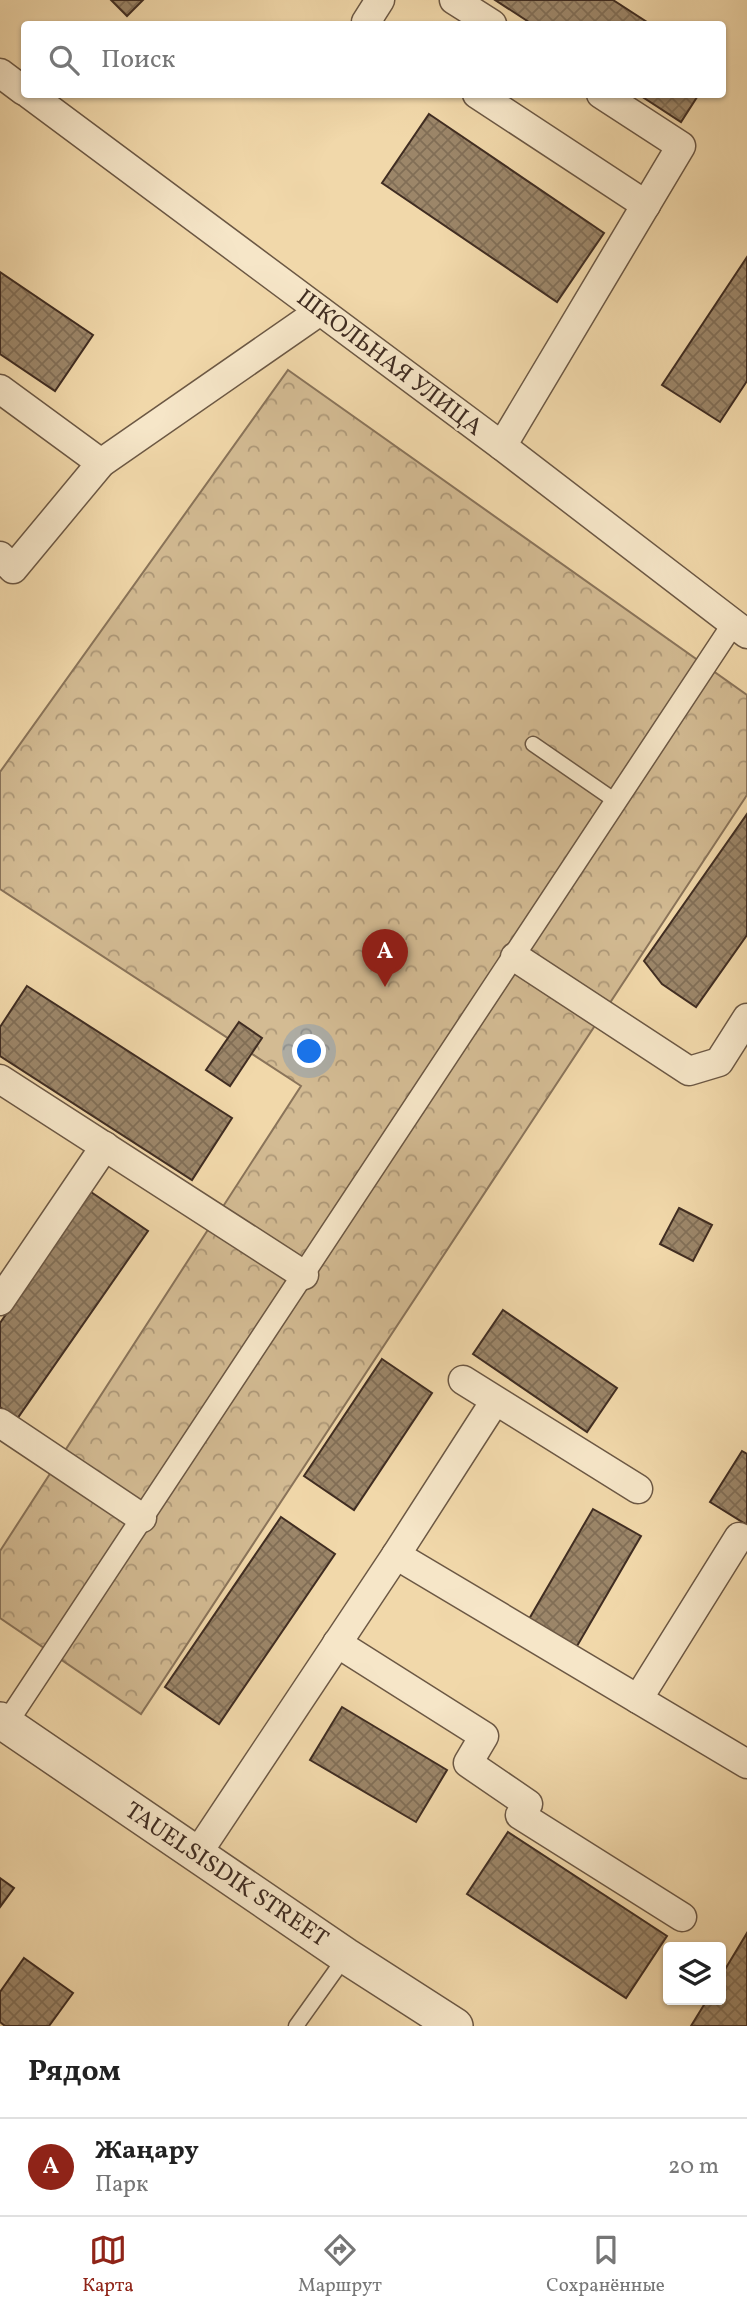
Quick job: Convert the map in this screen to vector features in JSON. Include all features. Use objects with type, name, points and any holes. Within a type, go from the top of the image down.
[{"type":"street","points":[[367,21],[380,0]]},
{"type":"street","points":[[454,0],[487,21]]},
{"type":"street","points":[[0,73],[21,89]]},
{"type":"street","name":"ШКОЛЬНАЯ УЛИЦА","points":[[34,98],[742,621]]},
{"type":"street","points":[[483,98],[646,205]]},
{"type":"street","points":[[502,446],[681,146],[607,98]]},
{"type":"street","points":[[0,556],[13,569],[101,463],[320,311]]},
{"type":"street","points":[[0,389],[101,463]]},
{"type":"street","points":[[3,1722],[142,1518],[617,802],[742,621]]},
{"type":"street","points":[[515,957],[689,1071],[719,1062],[747,1018]]},
{"type":"street","points":[[0,1079],[304,1275]]},
{"type":"street","points":[[0,1301],[105,1146]]},
{"type":"street","points":[[463,1380],[638,1489]]},
{"type":"street","points":[[197,1854],[495,1401]]},
{"type":"street","points":[[0,1423],[142,1518]]},
{"type":"street","points":[[638,1699],[739,1537]]},
{"type":"street","points":[[396,1555],[747,1764]]},
{"type":"street","points":[[337,1643],[484,1736],[468,1763],[528,1804],[520,1815],[682,1917]]},
{"type":"street","name":"TAUELSISDIK STREET","points":[[3,1722],[346,1956],[456,2026]]},
{"type":"lane","points":[[533,744],[617,802]]},
{"type":"lane","points":[[296,2026],[346,1956]]},
{"type":"green space","points":[[288,370],[747,695],[747,795],[141,1714],[0,1618],[0,1551],[301,1086],[0,889],[0,772]]},
{"type":"building","points":[[111,0],[143,0],[127,16]]},
{"type":"building","points":[[495,0],[613,0],[645,21],[527,21]]},
{"type":"building","points":[[644,98],[696,98],[681,122]]},
{"type":"building","points":[[429,114],[604,233],[557,302],[382,183]]},
{"type":"building","points":[[747,257],[747,381],[720,422],[662,385]]},
{"type":"building","points":[[0,272],[93,335],[55,391],[0,354]]},
{"type":"building","points":[[747,814],[747,935],[696,1007],[662,984],[644,961]]},
{"type":"building","points":[[27,986],[232,1118],[192,1180],[0,1056],[0,1027]]},
{"type":"building","points":[[239,1022],[262,1038],[230,1086],[206,1070]]},
{"type":"building","points":[[91,1192],[148,1231],[17,1419],[0,1407],[0,1323]]},
{"type":"building","points":[[679,1208],[712,1225],[693,1261],[660,1244]]},
{"type":"building","points":[[503,1310],[617,1388],[587,1432],[473,1354]]},
{"type":"building","points":[[382,1359],[432,1393],[354,1510],[304,1476]]},
{"type":"building","points":[[742,1451],[747,1454],[747,1525],[710,1502]]},
{"type":"building","points":[[593,1509],[641,1536],[573,1653],[525,1626]]},
{"type":"building","points":[[281,1517],[335,1554],[219,1724],[165,1687]]},
{"type":"building","points":[[342,1707],[447,1770],[416,1822],[310,1760]]},
{"type":"building","points":[[508,1832],[667,1936],[626,1998],[467,1894]]},
{"type":"building","points":[[0,1878],[14,1888],[0,1907]]},
{"type":"building","points":[[747,1933],[747,2026],[691,2026],[704,2005],[726,2005],[726,1968]]},
{"type":"building","points":[[24,1958],[73,1993],[49,2026],[5,2026],[0,2022],[0,1992]]},
{"type":"place","name":"Жаңару","points":[[385,987]]}]
